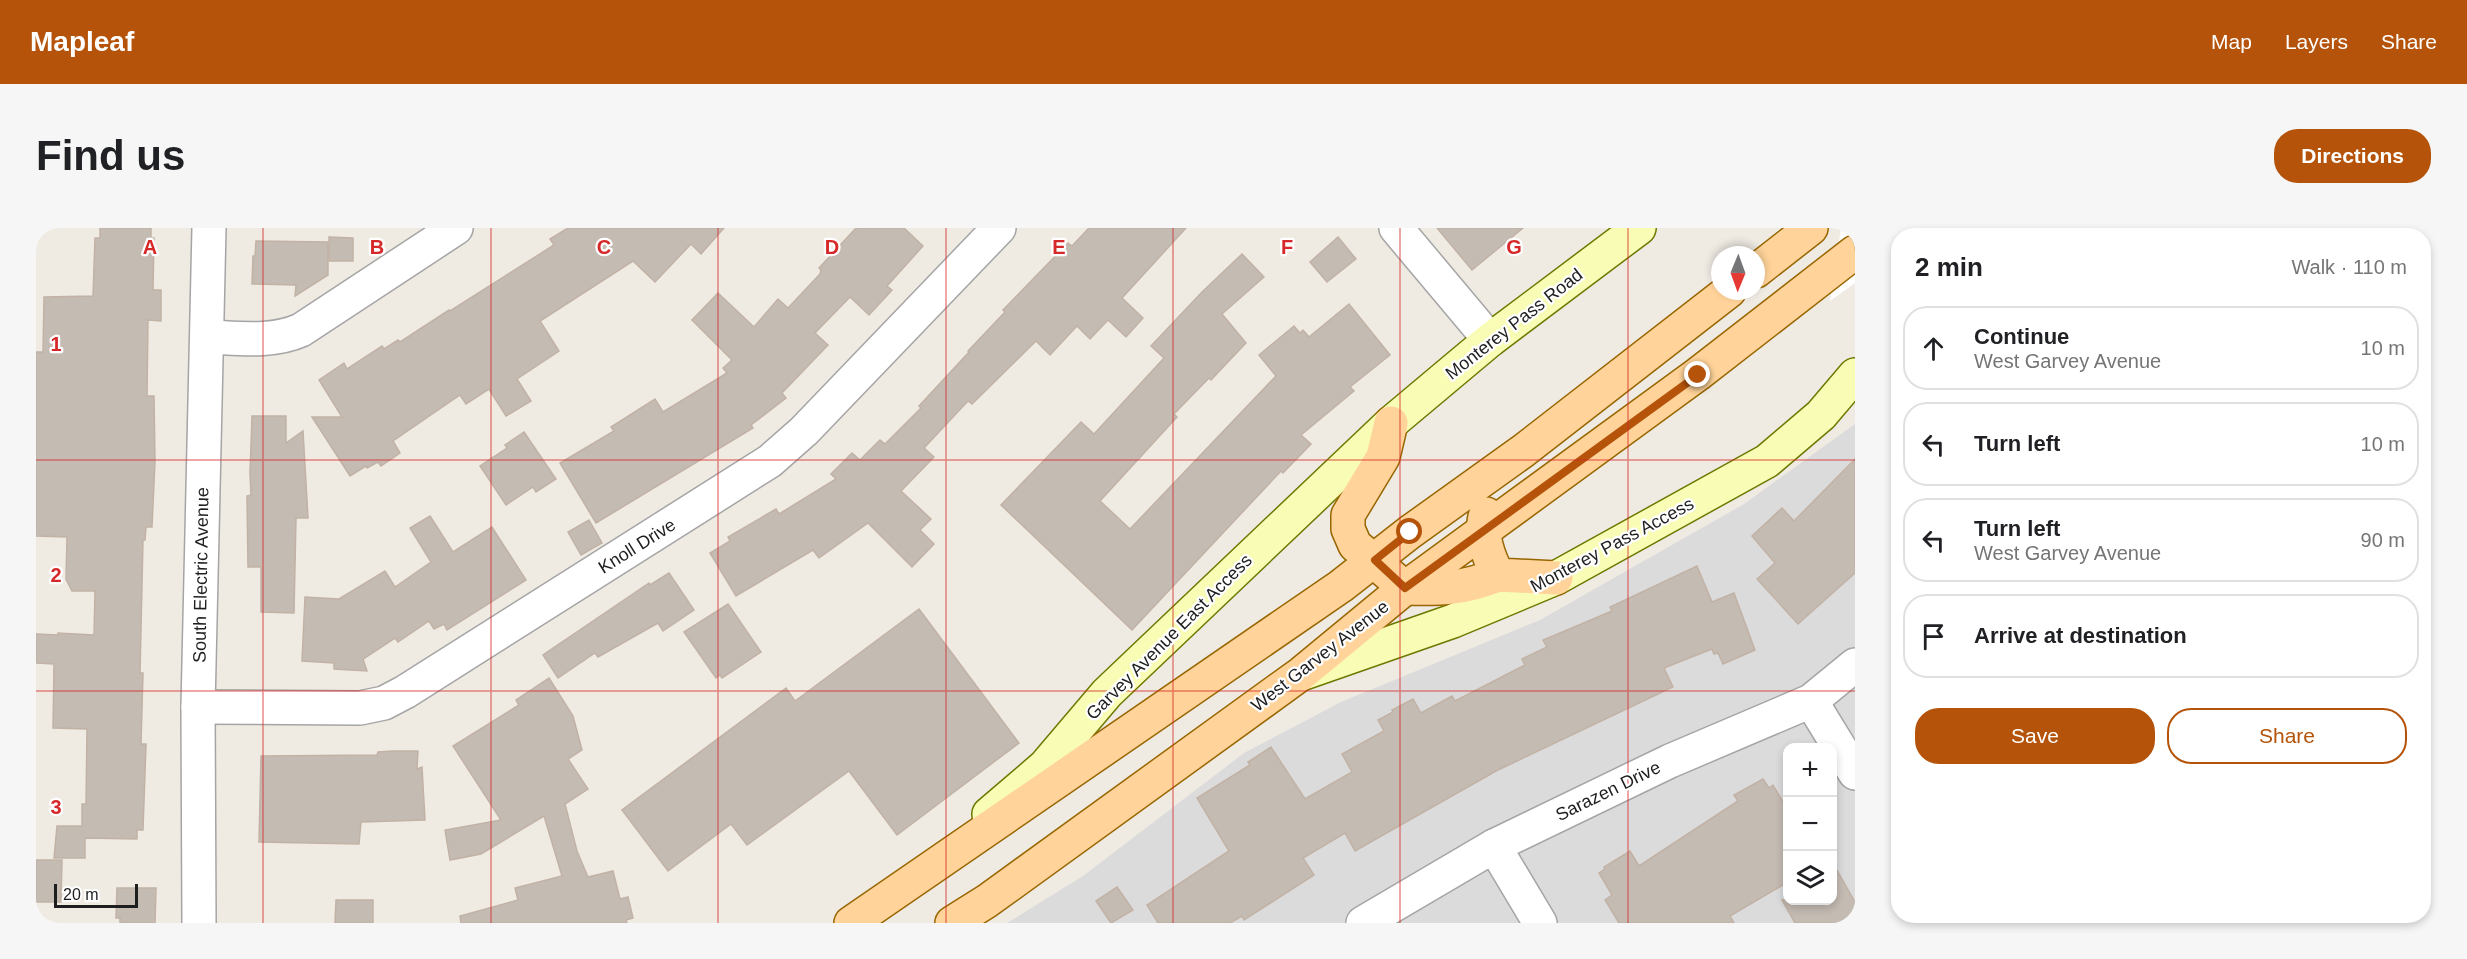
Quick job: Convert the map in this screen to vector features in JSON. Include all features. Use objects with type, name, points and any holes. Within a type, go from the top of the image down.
[{"type":"main road","name":"Monterey Pass Road","points":[[1391,423],[1490,340],[1639,228]]},
{"type":"main road","points":[[1765,263],[1811,228]]},
{"type":"main road","name":"West Garvey Avenue","points":[[952,923],[987,901],[1302,673],[1405,588],[1698,375],[1845,260]]},
{"type":"main road","points":[[851,923],[1341,586],[1523,451],[1718,300]]},
{"type":"main road","points":[[1498,575],[1489,559],[1485,516],[1504,492],[1642,388],[1649,374],[1648,355]]},
{"type":"main road","name":"Monterey Pass Access","points":[[1302,673],[1453,621],[1556,578],[1767,461],[1821,415],[1855,375]]},
{"type":"main road","points":[[1391,423],[1383,457],[1348,515],[1348,529],[1355,545],[1405,588],[1447,589],[1473,585],[1498,575],[1556,578]]},
{"type":"main road","name":"Garvey Avenue East Access","points":[[951,854],[983,820],[1045,766],[1107,693],[1391,423]]},
{"type":"street","name":"South Electric Avenue","points":[[199,923],[198,707],[209,228]]},
{"type":"street","points":[[207,337],[275,338],[288,336],[301,330],[456,228]]},
{"type":"street","name":"Knoll Drive","points":[[198,707],[360,708],[384,703],[405,692],[771,460],[804,431],[999,228]]},
{"type":"street","points":[[1396,228],[1490,340]]},
{"type":"street","name":"Sarazen Drive","points":[[1363,923],[1494,846],[1670,761],[1811,700],[1855,665]]},
{"type":"street","points":[[1811,700],[1855,773]]},
{"type":"street","points":[[1494,846],[1540,923]]},
{"type":"shaded area","points":[[1855,424],[1855,923],[1007,923],[1083,876],[1244,753],[1341,702],[1540,620],[1744,504]]},
{"type":"pier","points":[[1841,228],[1855,228],[1855,283],[1830,301]]},
{"type":"building","points":[[100,228],[151,228],[151,238],[154,238],[153,290],[161,290],[161,321],[148,320],[147,396],[154,396],[155,461],[152,527],[146,527],[145,540],[143,540],[141,744],[146,744],[143,830],[137,830],[137,839],[85,838],[85,858],[54,858],[57,826],[82,826],[82,804],[86,804],[87,729],[53,728],[54,664],[36,663],[36,634],[94,635],[95,591],[72,591],[66,579],[67,537],[36,536],[36,352],[43,352],[44,297],[93,296],[95,238],[100,238]]},
{"type":"building","points":[[568,228],[724,228],[701,254],[691,244],[655,282],[633,261],[540,321],[559,351],[517,379],[531,401],[506,416],[489,389],[466,404],[460,395],[393,441],[400,453],[381,466],[378,462],[350,476],[312,417],[342,417],[319,380],[344,363],[347,369],[382,346],[384,349],[398,340],[400,342],[554,245],[550,239]]},
{"type":"building","points":[[856,228],[904,228],[923,246],[887,286],[892,290],[869,315],[850,297],[815,333],[828,345],[782,393],[786,398],[751,425],[753,428],[596,523],[560,463],[614,431],[611,427],[655,399],[663,412],[727,373],[723,368],[732,360],[692,320],[718,293],[754,327],[778,299],[788,308],[820,274],[819,268]]},
{"type":"building","points":[[1089,228],[1186,228],[1122,298],[1143,318],[1126,337],[1108,320],[1090,339],[1077,326],[1050,355],[1036,341],[972,404],[968,401],[924,448],[934,457],[901,491],[931,519],[920,530],[934,544],[912,567],[868,523],[819,558],[813,550],[736,596],[710,553],[730,541],[728,537],[776,509],[779,514],[836,479],[831,474],[852,453],[860,460],[880,440],[885,444],[921,408],[919,406],[1005,312],[1003,310],[1068,243],[1072,246]]},
{"type":"building","points":[[1437,228],[1523,228],[1472,270]]},
{"type":"building","points":[[329,237],[353,238],[353,261],[329,261]]},
{"type":"building","points":[[1338,237],[1356,259],[1327,282],[1310,262]]},
{"type":"building","points":[[256,241],[328,242],[328,275],[295,296],[296,285],[252,284]]},
{"type":"building","points":[[1242,254],[1264,277],[1222,314],[1246,343],[1174,414],[1177,417],[1100,501],[1130,529],[1276,376],[1259,355],[1294,326],[1300,333],[1303,330],[1309,337],[1349,304],[1390,355],[1350,387],[1354,391],[1301,435],[1311,444],[1283,473],[1281,471],[1132,630],[1001,505],[1081,422],[1094,434],[1164,358],[1151,346]]},
{"type":"building","points":[[252,416],[286,416],[286,443],[303,431],[308,518],[296,518],[294,613],[261,612],[261,567],[248,567],[247,496],[251,495]]},
{"type":"building","points":[[524,432],[556,479],[536,492],[533,487],[506,505],[480,466],[507,448],[505,445]]},
{"type":"building","points":[[1855,459],[1855,573],[1798,624],[1757,579],[1775,563],[1752,536],[1782,508],[1794,521]]},
{"type":"building","points":[[430,516],[453,552],[492,527],[526,580],[447,630],[444,624],[434,629],[429,621],[398,642],[395,638],[363,659],[367,671],[334,669],[334,663],[302,661],[305,597],[339,599],[385,571],[395,587],[431,562],[410,528]]},
{"type":"building","points":[[589,520],[602,543],[581,555],[568,532]]},
{"type":"building","points":[[1697,566],[1712,602],[1734,593],[1755,650],[1723,664],[1718,653],[1714,654],[1712,649],[1664,668],[1673,687],[1496,771],[1355,851],[1345,833],[1303,858],[1314,875],[1244,920],[1242,916],[1230,923],[1158,923],[1147,905],[1229,851],[1197,798],[1250,765],[1248,762],[1271,747],[1305,799],[1352,772],[1342,754],[1384,731],[1378,720],[1393,712],[1392,710],[1413,699],[1421,713],[1452,696],[1455,701],[1525,665],[1522,659],[1547,647],[1543,640],[1612,611],[1610,607]]},
{"type":"building","points":[[669,573],[694,610],[663,631],[658,623],[598,657],[595,653],[558,678],[543,655],[649,583],[650,585]]},
{"type":"building","points":[[728,604],[761,652],[722,678],[720,675],[716,678],[684,632]]},
{"type":"building","points":[[919,609],[1019,743],[897,835],[849,771],[747,845],[731,824],[668,871],[622,810],[786,688],[795,701]]},
{"type":"building","points":[[549,678],[573,716],[582,750],[568,759],[588,789],[565,804],[577,851],[588,877],[613,871],[620,899],[628,897],[633,918],[626,920],[627,923],[461,923],[460,916],[518,900],[515,888],[562,876],[544,816],[481,854],[450,860],[445,830],[501,820],[453,746],[519,705],[516,700]]},
{"type":"building","points":[[418,751],[417,769],[422,767],[425,820],[361,822],[359,844],[259,842],[261,756],[377,755],[378,752]]},
{"type":"building","points":[[1763,779],[1769,788],[1773,785],[1783,802],[1783,885],[1730,916],[1734,923],[1619,923],[1605,900],[1612,895],[1599,873],[1605,869],[1604,867],[1630,851],[1639,866],[1738,801],[1734,795]]},
{"type":"building","points":[[36,860],[62,860],[61,902],[36,902]]},
{"type":"building","points":[[1837,870],[1855,902],[1855,923],[1795,923],[1785,905],[1837,905]]},
{"type":"building","points":[[1117,887],[1133,910],[1111,923],[1096,901]]},
{"type":"building","points":[[117,888],[156,888],[155,923],[120,923],[120,918],[116,918]]},
{"type":"building","points":[[336,900],[373,900],[373,923],[335,923]]},
{"type":"route","points":[[1410,532],[1375,560],[1405,588],[1698,375]]}]
